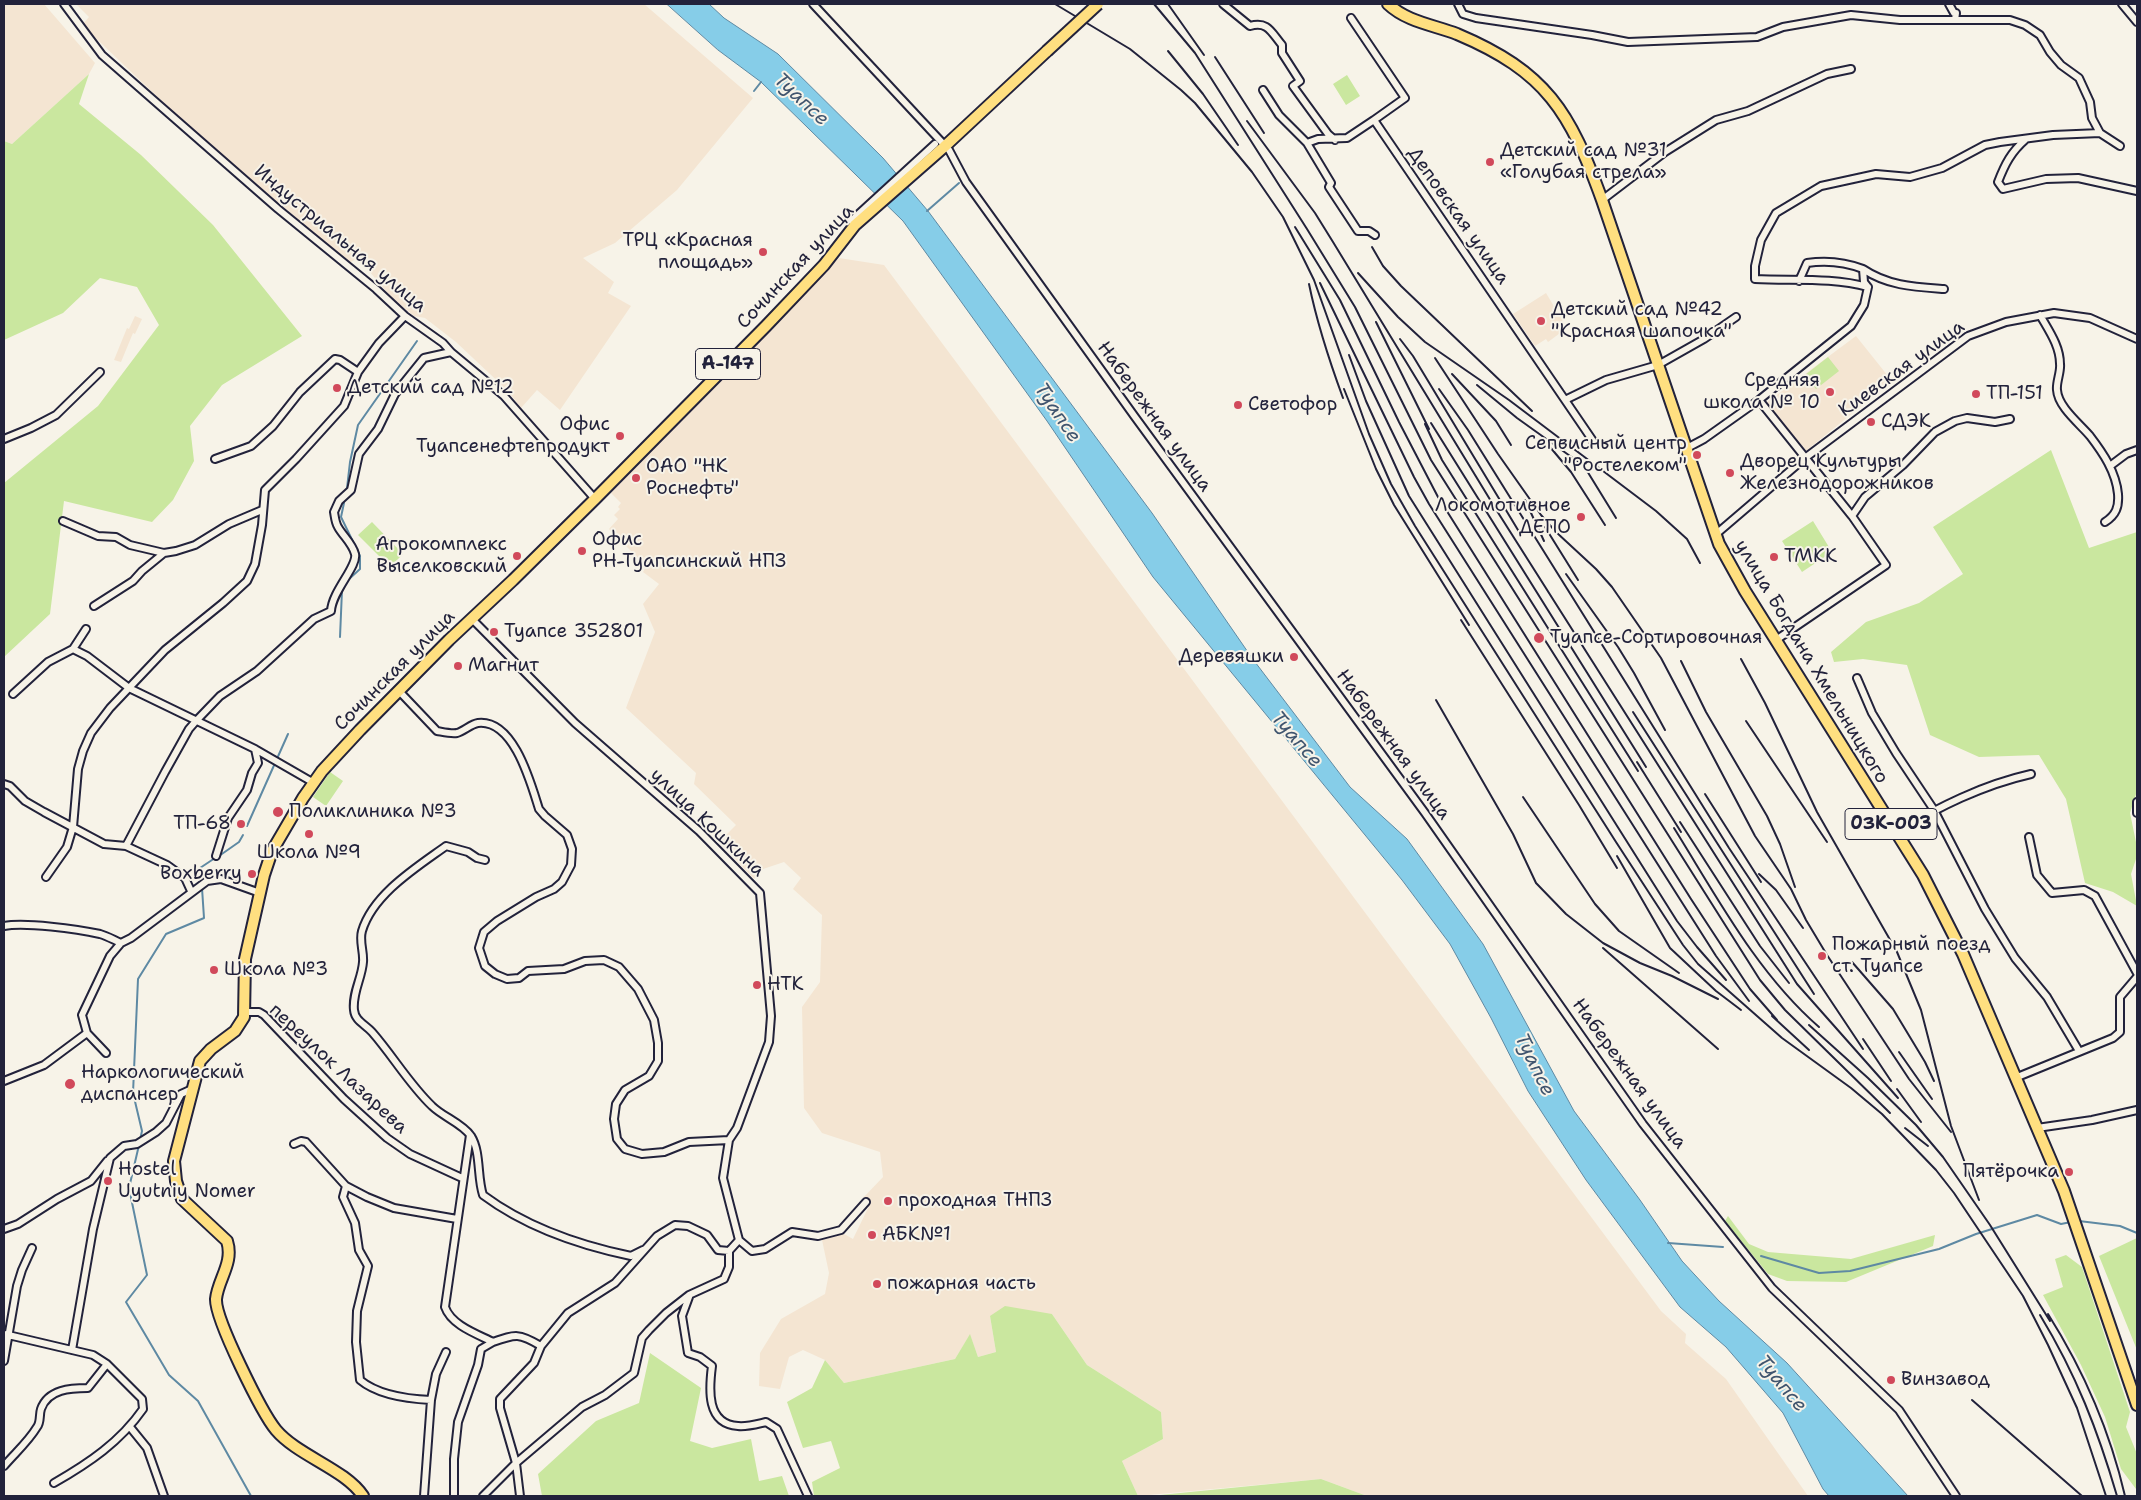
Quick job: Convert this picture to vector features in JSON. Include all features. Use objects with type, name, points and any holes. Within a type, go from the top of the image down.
[{"type":"main road","name":"Сочинская улица","points":[[246,1012],[243,976],[245,959],[266,868],[272,851],[303,798],[333,758],[779,312],[824,265],[853,223],[1098,4]]},
{"type":"main road","name":"улица Богдана Хмельницкого","points":[[1394,5],[1410,18],[1478,43],[1526,72],[1552,99],[1575,132],[1587,158],[1602,200],[1715,535],[1730,566],[1923,875],[1946,920],[2037,1128]]},
{"type":"main road","points":[[246,1012],[235,1031],[210,1049],[200,1061],[174,1161],[174,1173],[182,1199],[222,1234],[229,1246],[229,1259],[216,1299],[216,1306],[222,1323],[259,1401],[276,1430],[308,1455],[343,1478],[363,1496]]},
{"type":"main road","name":"03К-003","points":[[2037,1128],[2073,1214],[2137,1405]]},
{"type":"street","name":"Индустриальная улица","points":[[64,4],[102,55],[278,209],[376,289],[405,316],[419,324],[443,343],[451,352],[504,396],[595,498]]},
{"type":"street","name":"Набережная улица","points":[[814,4],[941,146],[953,155],[966,182],[1425,813],[1644,1124],[1772,1288],[1899,1410],[1956,1496]]},
{"type":"street","points":[[1223,4],[1250,26],[1260,23],[1265,26],[1282,45],[1282,53],[1300,81],[1293,86],[1328,134],[1335,140]]},
{"type":"street","points":[[1458,4],[1463,14],[1476,18],[1628,42],[1757,36],[1783,27],[1851,15],[1900,20],[2010,20],[2025,25],[2040,35],[2060,65],[2079,78],[2090,102],[2092,118],[2100,133],[2120,146]]},
{"type":"street","points":[[1949,4],[1954,13],[1956,13],[1955,20]]},
{"type":"street","points":[[2122,4],[2137,22]]},
{"type":"street","points":[[1307,143],[1318,139],[1335,140],[1347,138],[1405,98],[1351,18]]},
{"type":"street","points":[[1602,200],[1665,152],[1716,120],[1748,110],[1828,74],[1852,69]]},
{"type":"street","points":[[1263,90],[1278,115],[1307,143],[1331,183],[1330,187],[1358,231],[1369,231],[1375,235]]},
{"type":"street","name":"Деповская улица","points":[[1374,120],[1593,441]]},
{"type":"street","points":[[1868,287],[1825,280],[1755,279],[1755,266],[1761,240],[1776,213],[1820,186],[1876,174],[1910,177],[1942,168],[1985,144],[2027,138],[2100,133]]},
{"type":"street","points":[[2027,138],[2012,151],[2004,166],[1998,182],[2003,189],[2046,179],[2078,178],[2137,192]]},
{"type":"street","points":[[1799,281],[1807,263],[1823,261],[1850,264],[1875,277],[1902,286],[1944,289]]},
{"type":"street","points":[[1864,270],[1864,282],[1868,287]]},
{"type":"street","points":[[1687,448],[1704,439],[1759,400],[1851,326],[1864,305],[1868,287]]},
{"type":"street","name":"Киевская улица","points":[[1715,535],[1805,458],[1968,336],[2006,322],[2054,313],[2090,318],[2137,339]]},
{"type":"street","points":[[2040,315],[2060,351],[2061,366],[2056,391],[2066,409],[2090,437],[2110,466],[2117,481],[2119,500],[2114,516],[2105,522]]},
{"type":"street","points":[[46,877],[67,847],[73,827],[75,790],[83,751],[91,733],[110,708],[165,650],[247,581],[255,564],[262,525],[265,490],[344,406],[358,372],[379,342],[405,316]]},
{"type":"street","points":[[1565,400],[1606,380],[1658,365],[1697,343],[1736,317]]},
{"type":"street","points":[[126,846],[179,746],[196,721],[220,696],[257,671],[314,619],[327,615],[331,611],[331,605],[341,583],[354,564],[355,555],[336,525],[334,512],[339,501],[351,490],[359,454],[378,429],[395,394],[424,358],[451,352]]},
{"type":"street","points":[[215,458],[251,446],[273,426],[300,392],[334,359],[340,360],[358,372]]},
{"type":"street","points":[[4,439],[56,415],[100,372]]},
{"type":"street","points":[[1759,400],[1852,516],[1886,565],[1776,640]]},
{"type":"street","points":[[1852,516],[1866,497],[1903,465],[1935,432],[1955,421],[1967,418],[1995,422],[2010,419]]},
{"type":"street","points":[[2110,466],[2126,454],[2137,450]]},
{"type":"street","points":[[63,521],[98,536],[116,538],[130,545],[164,553],[195,544],[228,524],[262,510]]},
{"type":"street","points":[[94,606],[133,581],[164,553]]},
{"type":"street","name":"улица Кошкина","points":[[471,618],[575,723],[699,831],[760,893],[771,1016],[769,1042],[736,1128],[729,1140],[723,1178],[739,1240]]},
{"type":"street","points":[[13,694],[48,662],[73,649],[86,629]]},
{"type":"street","points":[[73,649],[87,656],[129,688],[256,749],[314,783]]},
{"type":"street","points":[[1858,678],[1872,713],[1934,810],[1985,909],[2015,958],[2046,997],[2079,1051]]},
{"type":"street","points":[[399,691],[437,731],[456,733],[477,723],[498,728],[520,754],[540,809],[567,835],[572,849],[571,865],[562,882],[554,889],[536,897],[497,921],[484,932],[479,948],[485,966],[495,974],[508,979],[519,978],[528,971],[564,969],[585,961],[604,960],[619,966],[638,989],[654,1020],[658,1043],[658,1061],[649,1076],[625,1090],[616,1104],[614,1119],[617,1140],[625,1149],[642,1154],[664,1152],[689,1142],[729,1140]]},
{"type":"street","points":[[216,856],[228,818],[247,790],[252,773],[258,763],[256,749]]},
{"type":"street","points":[[1896,832],[1934,810],[1974,792],[2008,779],[2031,774]]},
{"type":"street","points":[[4,784],[10,786],[25,801],[60,822],[104,844],[126,846],[167,866],[185,878],[191,891]]},
{"type":"street","points":[[2137,802],[2137,812]]},
{"type":"street","points":[[2015,1078],[2113,1038],[2120,1032],[2120,997],[2137,975],[2095,896],[2084,890],[2052,893],[2037,875],[2030,837]]},
{"type":"street","points":[[485,860],[477,858],[468,852],[446,846],[400,880],[383,897],[362,932],[364,959],[362,974],[354,998],[354,1011],[357,1020],[368,1028],[387,1048],[402,1071],[433,1107],[470,1134],[475,1144],[482,1195],[538,1228],[555,1235],[631,1256],[643,1250]]},
{"type":"street","points":[[106,1053],[87,1033],[82,1015],[110,956],[121,943],[131,938],[206,881],[221,879],[260,893]]},
{"type":"street","points":[[4,926],[18,923],[86,932],[102,935],[121,943]]},
{"type":"street","name":"переулок Лазарева","points":[[246,1012],[259,1012],[264,1015],[344,1099],[387,1138],[410,1154],[462,1178]]},
{"type":"street","points":[[4,1081],[44,1065],[87,1033]]},
{"type":"street","points":[[4,1228],[18,1224],[57,1199],[91,1182],[110,1158],[124,1146],[137,1144],[166,1123],[181,1094],[192,1089]]},
{"type":"street","points":[[2037,1128],[2092,1120],[2137,1110]]},
{"type":"street","points":[[470,1134],[462,1178],[445,1307],[447,1313],[457,1323],[493,1342]]},
{"type":"street","points":[[294,1144],[301,1141],[306,1142],[346,1186],[367,1197],[394,1208],[457,1219]]},
{"type":"street","points":[[72,1350],[93,1229],[110,1158]]},
{"type":"street","points":[[346,1186],[344,1196],[355,1223],[360,1250],[368,1266],[357,1310],[356,1342],[360,1380],[368,1386],[389,1393],[414,1399],[431,1400]]},
{"type":"street","points":[[482,1496],[516,1463],[582,1407],[605,1395],[634,1374],[642,1338],[666,1313],[689,1295],[724,1279],[729,1267],[729,1251],[739,1240],[752,1251],[765,1249],[792,1232],[818,1236],[841,1230],[866,1202]]},
{"type":"street","points":[[520,1496],[516,1463],[500,1408],[500,1399],[534,1363],[551,1333],[568,1313],[615,1283],[657,1236],[675,1226],[688,1226],[707,1235],[718,1250],[729,1251]]},
{"type":"street","points":[[4,1361],[7,1352],[6,1335],[17,1286],[32,1248]]},
{"type":"street","points":[[689,1295],[682,1316],[688,1353],[712,1366],[709,1388],[714,1412],[722,1422],[738,1426],[766,1422],[777,1429],[808,1496]]},
{"type":"street","points":[[6,1335],[93,1355],[106,1364],[142,1399],[143,1409],[130,1427],[108,1448],[54,1483]]},
{"type":"street","points":[[454,1496],[454,1459],[458,1422],[478,1365],[481,1349],[493,1342],[514,1335],[524,1336],[543,1345]]},
{"type":"street","points":[[424,1496],[431,1400],[436,1374],[446,1352]]},
{"type":"street","points":[[4,1466],[39,1425],[41,1408],[52,1395],[62,1390],[88,1388],[106,1364]]},
{"type":"street","points":[[130,1427],[148,1448],[164,1496]]},
{"type":"shaded area","points":[[4,4],[44,4],[95,63],[89,74],[12,144],[4,141]]},
{"type":"shaded area","points":[[76,4],[644,4],[753,98],[677,190],[615,243],[583,258],[614,282],[608,293],[631,306],[560,410],[537,390],[521,408],[508,391],[456,342],[425,318],[414,316],[391,297],[358,258],[349,263],[188,126],[82,25],[89,17]]},
{"type":"shaded area","points":[[839,258],[884,265],[1661,1311],[1686,1334],[1685,1343],[1726,1379],[1808,1496],[1367,1496],[1321,1479],[1138,1496],[1122,1461],[1163,1439],[1161,1412],[1087,1365],[1052,1314],[990,1316],[996,1352],[978,1357],[970,1335],[955,1359],[844,1383],[825,1360],[803,1350],[789,1357],[780,1389],[759,1386],[760,1353],[781,1319],[825,1294],[829,1273],[822,1240],[844,1234],[853,1239],[869,1206],[863,1198],[883,1177],[880,1152],[822,1133],[804,1108],[802,1007],[820,982],[822,915],[793,889],[801,878],[784,862],[763,869],[754,879],[719,842],[736,825],[694,784],[696,773],[626,708],[655,632],[643,604],[659,584],[643,572],[646,566],[609,529],[618,519],[614,515],[620,509],[618,507],[621,503],[606,488]]},
{"type":"shaded area","name":"Детский сад №42 \"Красная шапочка\"","points":[[1546,293],[1567,328],[1548,342],[1546,339],[1535,346],[1513,314]]},
{"type":"shaded area","points":[[135,316],[142,319],[135,334],[133,333],[121,362],[114,360],[127,328],[129,329]]},
{"type":"shaded area","name":"Средняя школа № 10","points":[[1856,336],[1892,381],[1806,451],[1766,403]]},
{"type":"green space","points":[[89,74],[79,104],[141,155],[213,225],[302,336],[222,385],[190,426],[194,461],[173,500],[152,522],[64,501],[50,614],[4,657],[4,483],[98,406],[159,325],[137,287],[100,278],[63,313],[4,340],[4,141],[12,144]]},
{"type":"green space","points":[[1347,75],[1360,96],[1346,105],[1333,84]]},
{"type":"green space","points":[[1828,357],[1839,371],[1816,389],[1805,375]]},
{"type":"green space","points":[[2051,450],[2089,548],[2137,532],[2137,791],[2130,813],[2137,847],[2137,856],[2131,874],[2137,906],[2113,892],[2085,883],[2066,799],[2039,755],[1979,757],[1930,735],[1907,665],[1863,659],[1834,662],[1831,652],[1866,622],[1919,603],[1963,574],[1933,527]]},
{"type":"green space","points":[[1813,521],[1832,552],[1802,572],[1782,541]]},
{"type":"green space","points":[[372,522],[403,554],[390,567],[358,535]]},
{"type":"green space","points":[[330,772],[343,781],[326,806],[313,797]]},
{"type":"green space","points":[[1728,1216],[1749,1244],[1768,1252],[1851,1259],[1935,1235],[1933,1246],[1846,1282],[1787,1281],[1768,1274],[1725,1221]]},
{"type":"green space","points":[[2137,1238],[2137,1350],[2099,1256]]},
{"type":"green space","points":[[2066,1255],[2082,1267],[2130,1412],[2126,1427],[2137,1454],[2136,1489],[2121,1469],[2105,1417],[2081,1365],[2043,1295],[2063,1287],[2055,1259]]},
{"type":"green space","points":[[1005,1306],[1052,1314],[1087,1365],[1161,1412],[1163,1439],[1122,1461],[1138,1496],[814,1496],[812,1482],[840,1468],[831,1441],[803,1448],[787,1402],[812,1388],[825,1360],[844,1383],[955,1359],[970,1334],[978,1357],[996,1352],[990,1316]]},
{"type":"green space","points":[[650,1353],[701,1388],[690,1441],[712,1448],[751,1439],[759,1481],[782,1476],[789,1496],[542,1496],[538,1474],[596,1421],[639,1403]]},
{"type":"green space","points":[[1321,1479],[1367,1496],[1150,1496]]},
{"type":"water","name":"Туапсе","points":[[667,4],[709,4],[724,18],[778,54],[883,158],[928,211],[1152,513],[1252,658],[1350,787],[1407,839],[1483,944],[1574,1111],[1640,1200],[1682,1261],[1719,1301],[1787,1363],[1908,1496],[1829,1496],[1823,1489],[1783,1413],[1726,1347],[1680,1307],[1586,1180],[1528,1091],[1491,1018],[1450,944],[1402,880],[1153,577],[1047,421],[903,221],[761,82],[718,50]]},
{"type":"waterway","name":"Туапсе","points":[[754,91],[761,82]]},
{"type":"waterway","points":[[927,211],[959,183]]},
{"type":"waterway","points":[[347,488],[350,462],[358,425],[417,341]]},
{"type":"waterway","points":[[344,503],[341,517],[360,556],[360,569],[348,580]]},
{"type":"waterway","points":[[340,637],[342,590]]},
{"type":"waterway","points":[[247,826],[288,734]]},
{"type":"waterway","points":[[219,856],[239,842],[243,835]]},
{"type":"waterway","points":[[202,883],[200,868],[215,858]]},
{"type":"waterway","points":[[140,1140],[142,1131],[133,1093],[138,979],[166,934],[204,918],[202,888]]},
{"type":"waterway","points":[[139,1145],[129,1188],[147,1275],[126,1302],[169,1375],[198,1401],[251,1496]]},
{"type":"waterway","points":[[1761,1256],[1819,1273],[1850,1271],[1939,1249],[1976,1234],[2037,1215],[2061,1224],[2071,1222]]},
{"type":"waterway","points":[[2079,1221],[2120,1226],[2137,1233]]},
{"type":"waterway","points":[[1668,1243],[1723,1247]]},
{"type":"railway","points":[[1055,4],[1130,49],[1181,90],[1195,103],[1252,172],[1283,217],[1314,280],[1369,434],[1391,484],[1415,526],[1616,842],[1683,945],[1698,964],[1782,1038],[1851,1088],[1882,1114],[1936,1170],[1954,1193],[2023,1296],[2048,1345],[2077,1408],[2106,1496]]},
{"type":"railway","points":[[1154,4],[1195,53],[1307,229],[1355,307],[1431,460],[1760,980],[1785,1010],[1890,1113]]},
{"type":"railway","points":[[1168,4],[1204,55]]},
{"type":"railway","points":[[1168,51],[1203,94],[1238,145]]},
{"type":"railway","points":[[1215,57],[1264,133]]},
{"type":"railway","points":[[1247,121],[1315,213],[1497,511],[1797,984],[1898,1098]]},
{"type":"railway","points":[[1295,227],[1340,300],[1399,422],[1438,497],[1691,899],[1750,989],[1777,1020]]},
{"type":"railway","points":[[1372,247],[1383,266],[1401,286],[1532,411]]},
{"type":"railway","points":[[1358,273],[1398,317],[1425,342],[1509,400],[1656,511],[1687,539],[1700,563]]},
{"type":"railway","points":[[1320,283],[1414,477],[1429,504],[1716,956],[1749,1001]]},
{"type":"railway","points":[[1309,284],[1324,341],[1343,398]]},
{"type":"railway","points":[[1376,322],[1429,429]]},
{"type":"railway","points":[[1400,339],[1413,356],[1521,535]]},
{"type":"railway","points":[[1349,355],[1366,401],[1409,496],[1677,921],[1726,980]]},
{"type":"railway","points":[[1435,358],[1498,454],[1541,515],[1612,587],[1661,658],[1755,836],[1791,889],[1806,920],[1827,955],[1909,1079],[1951,1132]]},
{"type":"railway","points":[[1452,374],[1496,421],[1511,445]]},
{"type":"railway","points":[[1477,385],[1517,418],[1584,466],[1616,518]]},
{"type":"railway","points":[[1344,389],[1376,469],[1394,505],[1469,625]]},
{"type":"railway","points":[[1439,389],[1468,430],[1729,848],[1863,1049]]},
{"type":"railway","points":[[1431,423],[1646,767]]},
{"type":"railway","points":[[1425,424],[1442,460],[1638,771]]},
{"type":"railway","points":[[1550,447],[1571,472],[1605,525]]},
{"type":"railway","points":[[1525,500],[1544,541]]},
{"type":"railway","points":[[1545,527],[1578,580]]},
{"type":"railway","points":[[1566,574],[1618,647],[1665,730]]},
{"type":"railway","points":[[1461,620],[1617,868]]},
{"type":"railway","points":[[1741,659],[1765,703],[1817,812],[1897,952],[1921,1010],[1951,1126],[1979,1200]]},
{"type":"railway","points":[[1681,661],[1706,712],[1767,816],[1780,844],[1795,887]]},
{"type":"railway","points":[[1436,700],[1513,834],[1536,883],[1566,914],[1603,943],[1640,963],[1672,976],[1718,999]]},
{"type":"railway","points":[[1633,712],[1814,994]]},
{"type":"railway","points":[[1746,721],[1827,842]]},
{"type":"railway","points":[[1637,762],[1681,832]]},
{"type":"railway","points":[[1705,794],[1761,882]]},
{"type":"railway","points":[[1523,797],[1595,904],[1619,931],[1679,973]]},
{"type":"railway","points":[[1680,822],[1760,946],[1789,983]]},
{"type":"railway","points":[[1674,828],[1722,907],[1757,958],[1776,983],[1819,1027]]},
{"type":"railway","points":[[1617,856],[1670,948],[1716,991],[1741,1010]]},
{"type":"railway","points":[[1759,874],[1776,890],[1803,928]]},
{"type":"railway","points":[[1603,948],[1718,1049]]},
{"type":"railway","points":[[1852,962],[1893,1009],[1925,1062],[1934,1081]]},
{"type":"railway","points":[[1772,1016],[1809,1050]]},
{"type":"railway","points":[[1809,1025],[1868,1078],[1916,1125],[1943,1157],[1990,1225],[2050,1321]]},
{"type":"railway","points":[[1863,1039],[1891,1081]]},
{"type":"railway","points":[[1899,1052],[1932,1099]]},
{"type":"railway","points":[[1897,1089],[1921,1122]]},
{"type":"railway","points":[[1905,1128],[1928,1146]]},
{"type":"railway","points":[[2048,1314],[2073,1357],[2104,1425],[2125,1496]]},
{"type":"railway","points":[[2040,1315],[2065,1359],[2085,1403],[2117,1496]]},
{"type":"railway","points":[[1972,1400],[2082,1496]]},
{"type":"place","name":"Детский сад №31 «Голубая стрела»","points":[[1490,162]]},
{"type":"place","name":"ТРЦ «Красная площадь»","points":[[763,252]]},
{"type":"place","name":"Детский сад №42 \"Красная шапочка\"","points":[[1541,321]]},
{"type":"place","name":"Детский сад №12","points":[[337,388]]},
{"type":"place","name":"Средняя школа № 10","points":[[1830,392]]},
{"type":"place","name":"ТП-151","points":[[1976,394]]},
{"type":"place","name":"Светофор","points":[[1238,405]]},
{"type":"place","name":"СДЭК","points":[[1871,422]]},
{"type":"place","name":"Офис Туапсенефтепродукт","points":[[620,436]]},
{"type":"place","name":"Сепвисный центр \"Ростелеком\"","points":[[1697,455]]},
{"type":"place","name":"Дворец Культуры Железнодорожников","points":[[1730,473]]},
{"type":"place","name":"ОАО \"НК Роснефть\"","points":[[636,478]]},
{"type":"place","name":"Локомотивное ДЕПО","points":[[1581,517]]},
{"type":"place","name":"Офис РН-Туапсинский НПЗ","points":[[582,551]]},
{"type":"place","name":"Агрокомплекс Выселковский","points":[[517,556]]},
{"type":"place","name":"ТМКК","points":[[1774,557]]},
{"type":"place","name":"Туапсе 352801","points":[[494,632]]},
{"type":"place","name":"Туапсе-Сортировочная","points":[[1539,638]]},
{"type":"place","name":"Деревяшки","points":[[1294,657]]},
{"type":"place","name":"Магнит","points":[[458,666]]},
{"type":"place","name":"Поликлиника №3","points":[[278,812]]},
{"type":"place","name":"ТП-68","points":[[241,824]]},
{"type":"place","name":"Школа №9","points":[[309,834]]},
{"type":"place","name":"Boxberry","points":[[252,874]]},
{"type":"place","name":"Пожарный поезд ст. Туапсе","points":[[1822,956]]},
{"type":"place","name":"Школа №3","points":[[214,970]]},
{"type":"place","name":"НТК","points":[[757,985]]},
{"type":"place","name":"Наркологический диспансер","points":[[70,1084]]},
{"type":"place","name":"Пятёрочка","points":[[2069,1172]]},
{"type":"place","name":"Hostel Uyutniy Nomer","points":[[108,1181]]},
{"type":"place","name":"проходная ТНПЗ","points":[[888,1201]]},
{"type":"place","name":"АБК№1","points":[[872,1235]]},
{"type":"place","name":"пожарная часть","points":[[877,1284]]},
{"type":"place","name":"Винзавод","points":[[1891,1380]]}]
